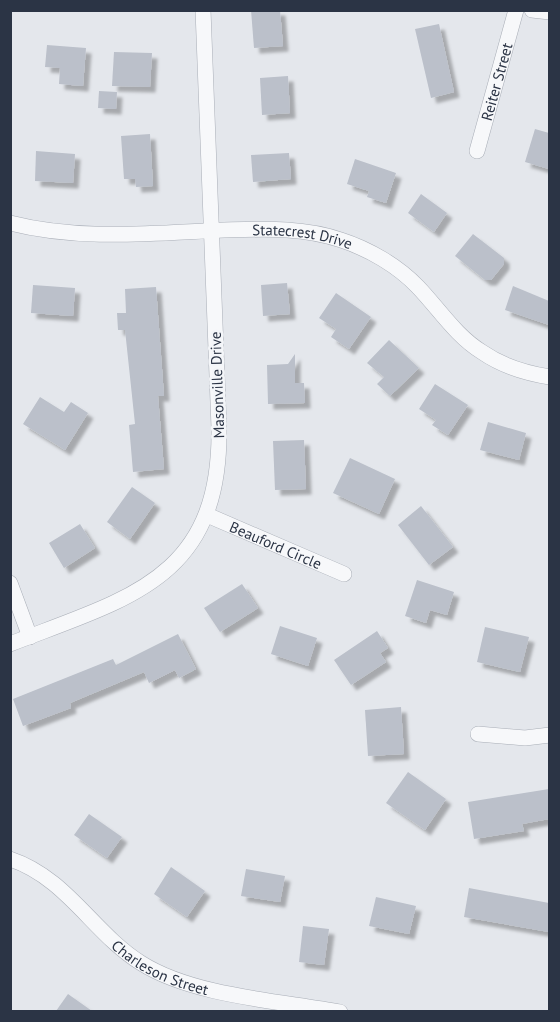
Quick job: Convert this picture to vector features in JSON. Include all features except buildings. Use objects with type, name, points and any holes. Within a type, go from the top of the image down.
[{"type":"street","name":"Masonville Drive","points":[[10,644],[130,596],[158,579],[193,541],[207,515],[219,465],[203,10]]},
{"type":"street","name":"Reiter Street","points":[[477,151],[516,10]]},
{"type":"street","points":[[532,10],[549,12]]},
{"type":"street","name":"Statecrest Drive","points":[[10,223],[54,232],[96,235],[279,229],[310,232],[342,240],[368,251],[393,266],[416,285],[459,334],[480,351],[517,369],[549,377]]},
{"type":"street","name":"Beauford Circle","points":[[207,515],[344,574]]},
{"type":"street","points":[[10,583],[30,637]]},
{"type":"street","points":[[478,734],[525,738],[549,735]]},
{"type":"street","name":"Charleson Street","points":[[10,859],[45,875],[65,891],[120,949],[169,978],[196,986],[340,1011]]}]
